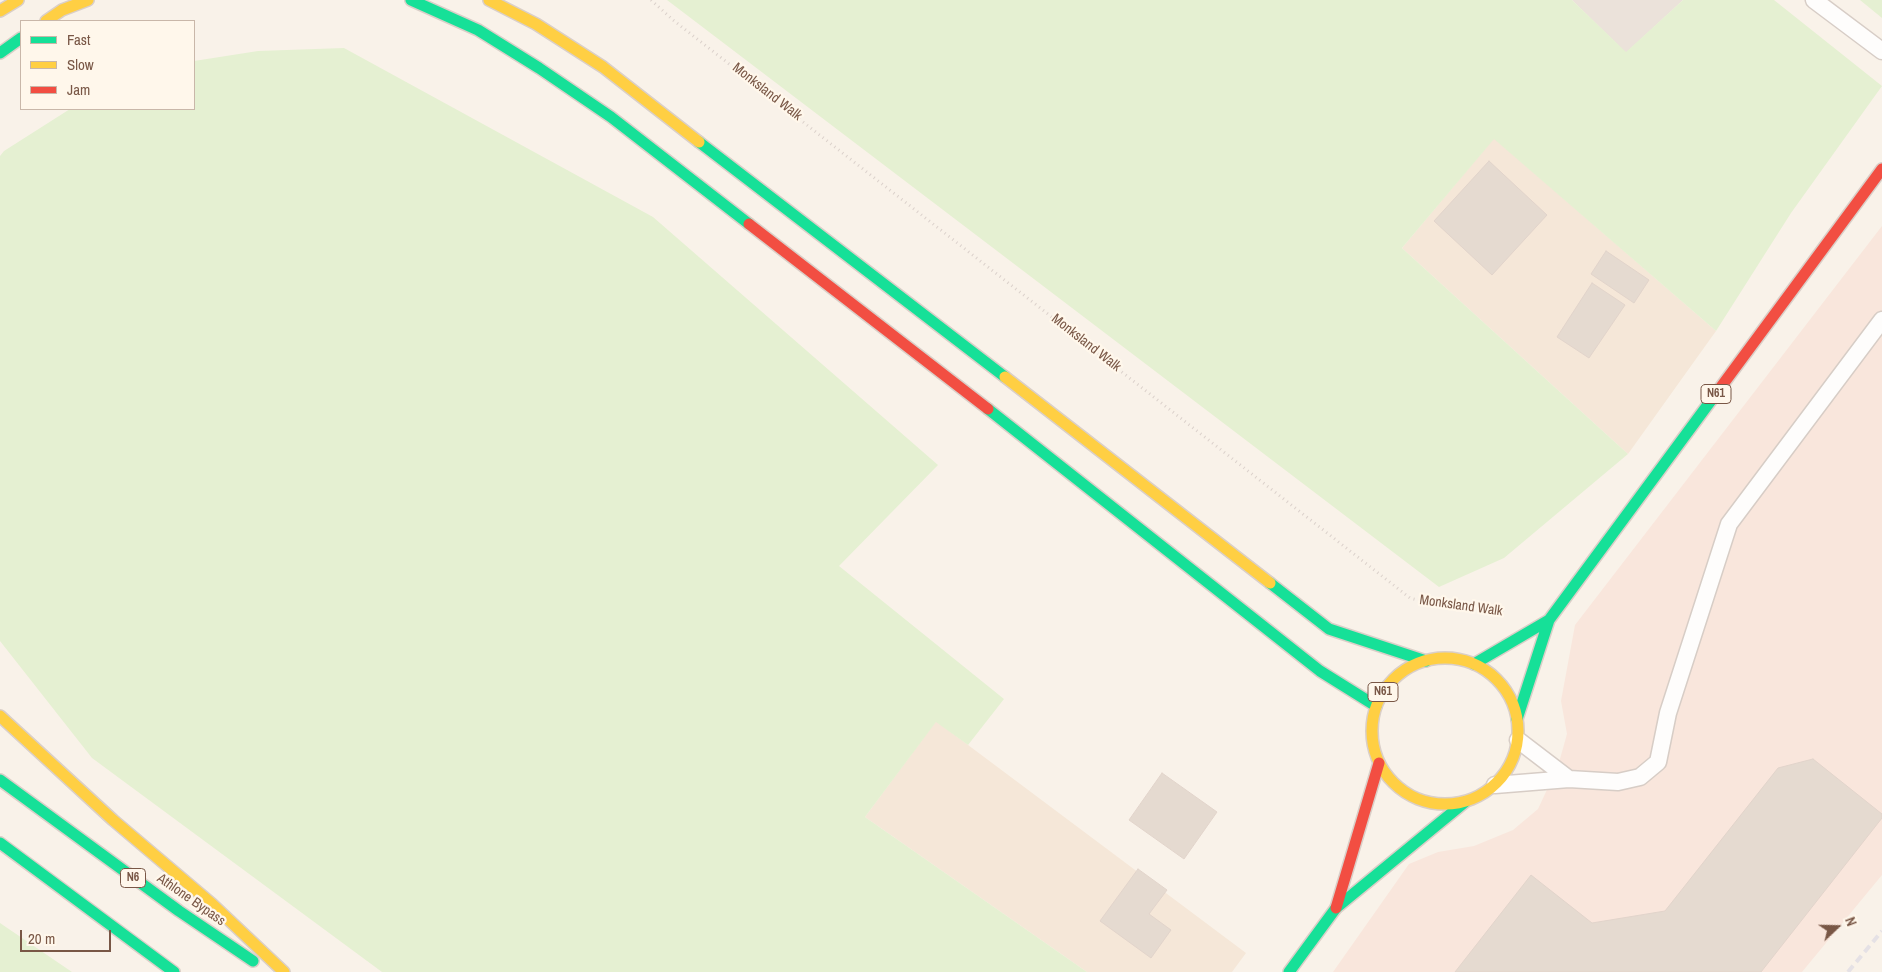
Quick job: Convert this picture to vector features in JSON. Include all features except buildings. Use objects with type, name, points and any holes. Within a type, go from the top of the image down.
[{"type":"main road","points":[[0,11],[18,0]]},
{"type":"main road","points":[[47,20],[62,10],[88,0]]},
{"type":"main road","points":[[411,0],[478,30],[539,68],[611,117],[1055,461],[1320,671],[1376,706]]},
{"type":"main road","points":[[489,0],[536,24],[603,67],[789,213],[1056,416],[1329,629],[1426,661]]},
{"type":"main road","points":[[0,53],[20,39]]},
{"type":"main road","name":"N61","points":[[1517,719],[1549,620],[1882,169]]},
{"type":"main road","name":"N61","points":[[1474,664],[1549,620]]},
{"type":"main road","name":"N61","points":[[1289,972],[1336,908],[1465,802],[1481,795],[1495,784],[1506,772],[1514,756],[1518,740],[1517,719],[1509,696],[1494,677],[1474,664],[1450,658],[1426,661],[1410,667],[1395,677],[1384,690],[1376,706],[1372,725],[1373,744],[1379,763],[1390,780],[1406,793],[1424,802],[1445,804],[1465,802]]},
{"type":"main road","points":[[0,716],[113,820],[212,904],[284,972]]},
{"type":"main road","name":"N61","points":[[1336,908],[1379,763]]},
{"type":"main road","name":"Athlone Bypass","points":[[0,780],[179,911],[269,972]]},
{"type":"main road","points":[[0,843],[174,972]]},
{"type":"lane","points":[[1814,0],[1882,51]]},
{"type":"lane","points":[[1495,784],[1569,779],[1618,782],[1640,777],[1658,762],[1668,713],[1729,524],[1882,320]]},
{"type":"lane","points":[[1518,740],[1569,779]]},
{"type":"path","name":"Monksland Walk","points":[[650,0],[1410,598],[1440,606],[1463,606],[1511,614]]},
{"type":"shaded area","points":[[1572,0],[1683,0],[1626,53]]},
{"type":"shaded area","points":[[1494,138],[1716,331],[1628,454],[1402,248]]},
{"type":"shaded area","points":[[1882,226],[1882,875],[1802,972],[1333,972],[1409,864],[1438,852],[1474,846],[1513,830],[1538,809],[1558,766],[1567,734],[1561,701],[1575,625]]},
{"type":"shaded area","points":[[936,721],[1246,953],[1232,972],[1087,972],[865,817]]},
{"type":"green space","points":[[667,0],[1572,0],[1626,52],[1683,0],[1774,0],[1882,86],[1791,213],[1716,331],[1494,139],[1402,248],[1628,454],[1504,558],[1439,587]]},
{"type":"green space","points":[[1860,0],[1882,0],[1882,18]]},
{"type":"green space","points":[[344,48],[653,217],[938,465],[839,566],[1004,699],[968,745],[936,722],[865,817],[1087,972],[382,972],[92,758],[0,641],[0,156],[4,151],[68,110],[195,110],[195,61],[258,51]]},
{"type":"green space","points":[[0,923],[72,972],[0,972]]},
{"type":"railway","points":[[1848,972],[1882,931]]},
{"type":"traffic: fast","points":[[411,0],[478,30],[539,68],[611,117],[749,224]]},
{"type":"traffic: fast","points":[[0,53],[20,39]]},
{"type":"traffic: fast","points":[[699,142],[1005,377]]},
{"type":"traffic: fast","points":[[1517,719],[1549,620],[1718,391]]},
{"type":"traffic: fast","points":[[988,409],[1320,671],[1376,706]]},
{"type":"traffic: fast","points":[[1270,583],[1329,629],[1426,661]]},
{"type":"traffic: fast","points":[[1474,664],[1549,620]]},
{"type":"traffic: fast","points":[[0,780],[179,911],[253,961]]},
{"type":"traffic: fast","points":[[1289,972],[1336,908],[1465,802]]},
{"type":"traffic: fast","points":[[0,843],[174,972]]},
{"type":"traffic: slow","points":[[0,11],[18,0]]},
{"type":"traffic: slow","points":[[47,20],[62,10],[88,0]]},
{"type":"traffic: slow","points":[[489,0],[536,24],[603,67],[699,142]]},
{"type":"traffic: slow","points":[[1005,377],[1270,583]]},
{"type":"traffic: slow","points":[[1445,658],[1473,664],[1485,670],[1496,680],[1506,691],[1512,703],[1518,731],[1512,759],[1506,771],[1496,782],[1485,792],[1473,798],[1445,804],[1417,798],[1405,792],[1394,782],[1384,771],[1378,759],[1372,731],[1378,703],[1384,691],[1394,680],[1405,670],[1417,664],[1445,658]]},
{"type":"traffic: slow","points":[[0,716],[113,820],[212,904],[284,972]]},
{"type":"traffic: jam","points":[[1718,391],[1882,169]]},
{"type":"traffic: jam","points":[[749,224],[988,409]]},
{"type":"traffic: jam","points":[[1336,908],[1379,763]]}]
